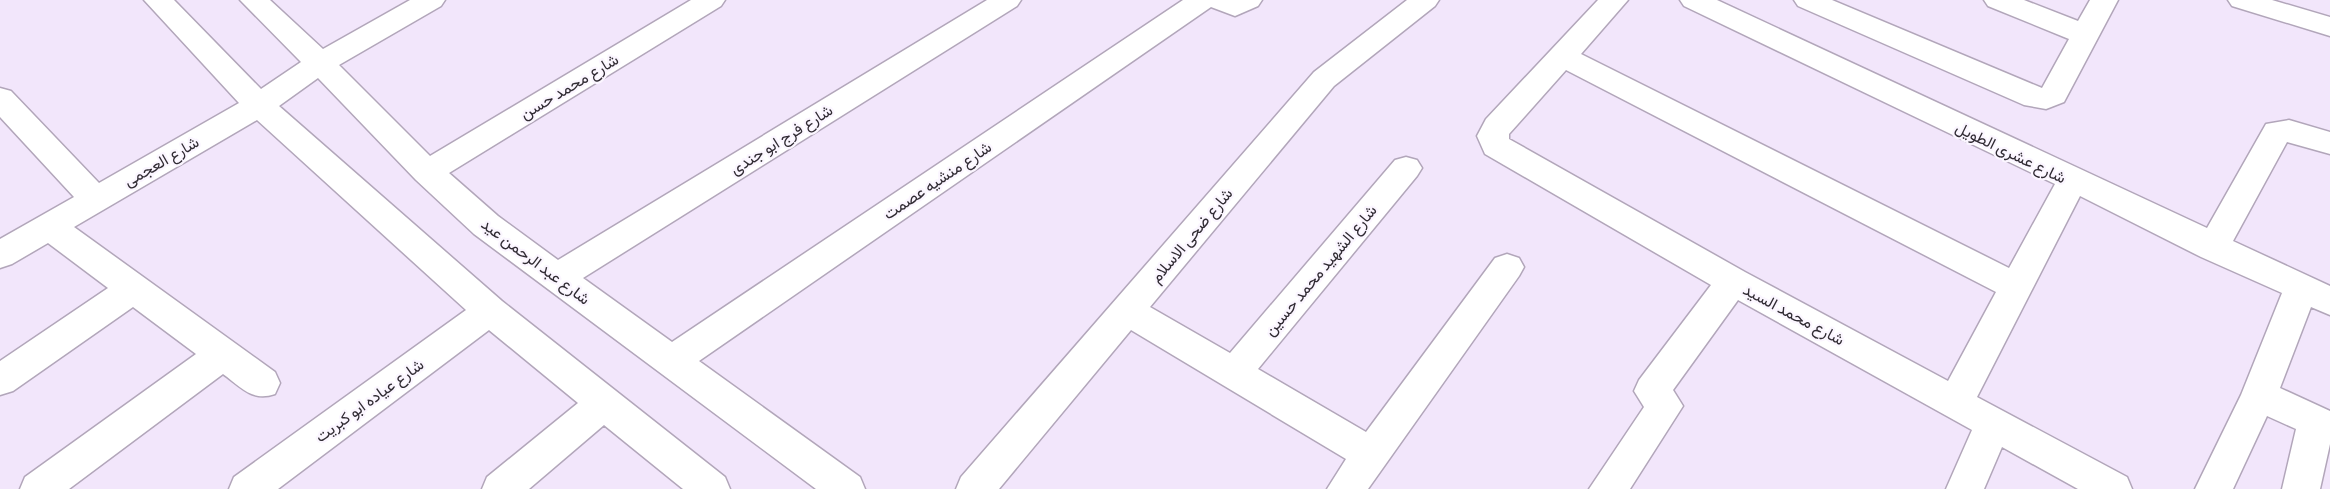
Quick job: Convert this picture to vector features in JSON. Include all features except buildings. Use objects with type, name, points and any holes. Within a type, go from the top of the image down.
[{"type":"street","points":[[158,0],[259,105],[490,311],[711,489]]},
{"type":"street","name":"شارع عبد الرحمن عيد","points":[[254,0],[320,63],[427,172],[486,225],[846,489]]},
{"type":"street","name":"شارع العجمى","points":[[0,255],[259,105],[320,63],[431,0]]},
{"type":"street","name":"شارع محمد حسن","points":[[427,172],[711,0]]},
{"type":"street","name":"شارع فرج ابو جندى","points":[[556,278],[1007,0]]},
{"type":"street","name":"شارع منشيه عصمت","points":[[672,361],[1202,0]]},
{"type":"street","points":[[1220,0],[1235,7],[1248,0]]},
{"type":"street","name":"شارع ضحى الاسلام","points":[[975,489],[1324,79],[1425,0]]},
{"type":"street","points":[[1614,0],[1563,57],[2017,287]]},
{"type":"street","name":"شارع عشرى الطويل","points":[[1694,0],[2315,295]]},
{"type":"street","points":[[1808,0],[2035,98],[2046,99],[2054,95],[2104,0]]},
{"type":"street","points":[[1998,0],[2086,35]]},
{"type":"street","points":[[2242,0],[2330,27]]},
{"type":"street","name":"شارع محمد السيد","points":[[1563,57],[1497,127],[1492,136],[1496,146],[1507,155],[2113,489]]},
{"type":"street","points":[[0,98],[96,200]]},
{"type":"street","points":[[2213,248],[2277,132],[2289,130],[2330,143]]},
{"type":"street","name":"شارع الشهيد محمد حسين","points":[[1234,373],[1406,168]]},
{"type":"street","points":[[1956,402],[2072,181]]},
{"type":"street","points":[[50,227],[262,382]]},
{"type":"street","points":[[1346,489],[1507,267]]},
{"type":"street","points":[[1608,489],[1665,406],[1652,391],[1733,281]]},
{"type":"street","points":[[0,380],[133,288]]},
{"type":"street","points":[[2214,489],[2259,395],[2315,295]]},
{"type":"street","points":[[1127,310],[1371,454]]},
{"type":"street","name":"شارع عياده ابو كبريت","points":[[248,489],[490,311]]},
{"type":"street","points":[[39,489],[223,354]]},
{"type":"street","points":[[2259,395],[2323,425],[2301,489]]},
{"type":"street","points":[[501,489],[604,403]]},
{"type":"street","points":[[1965,489],[1994,423]]}]
